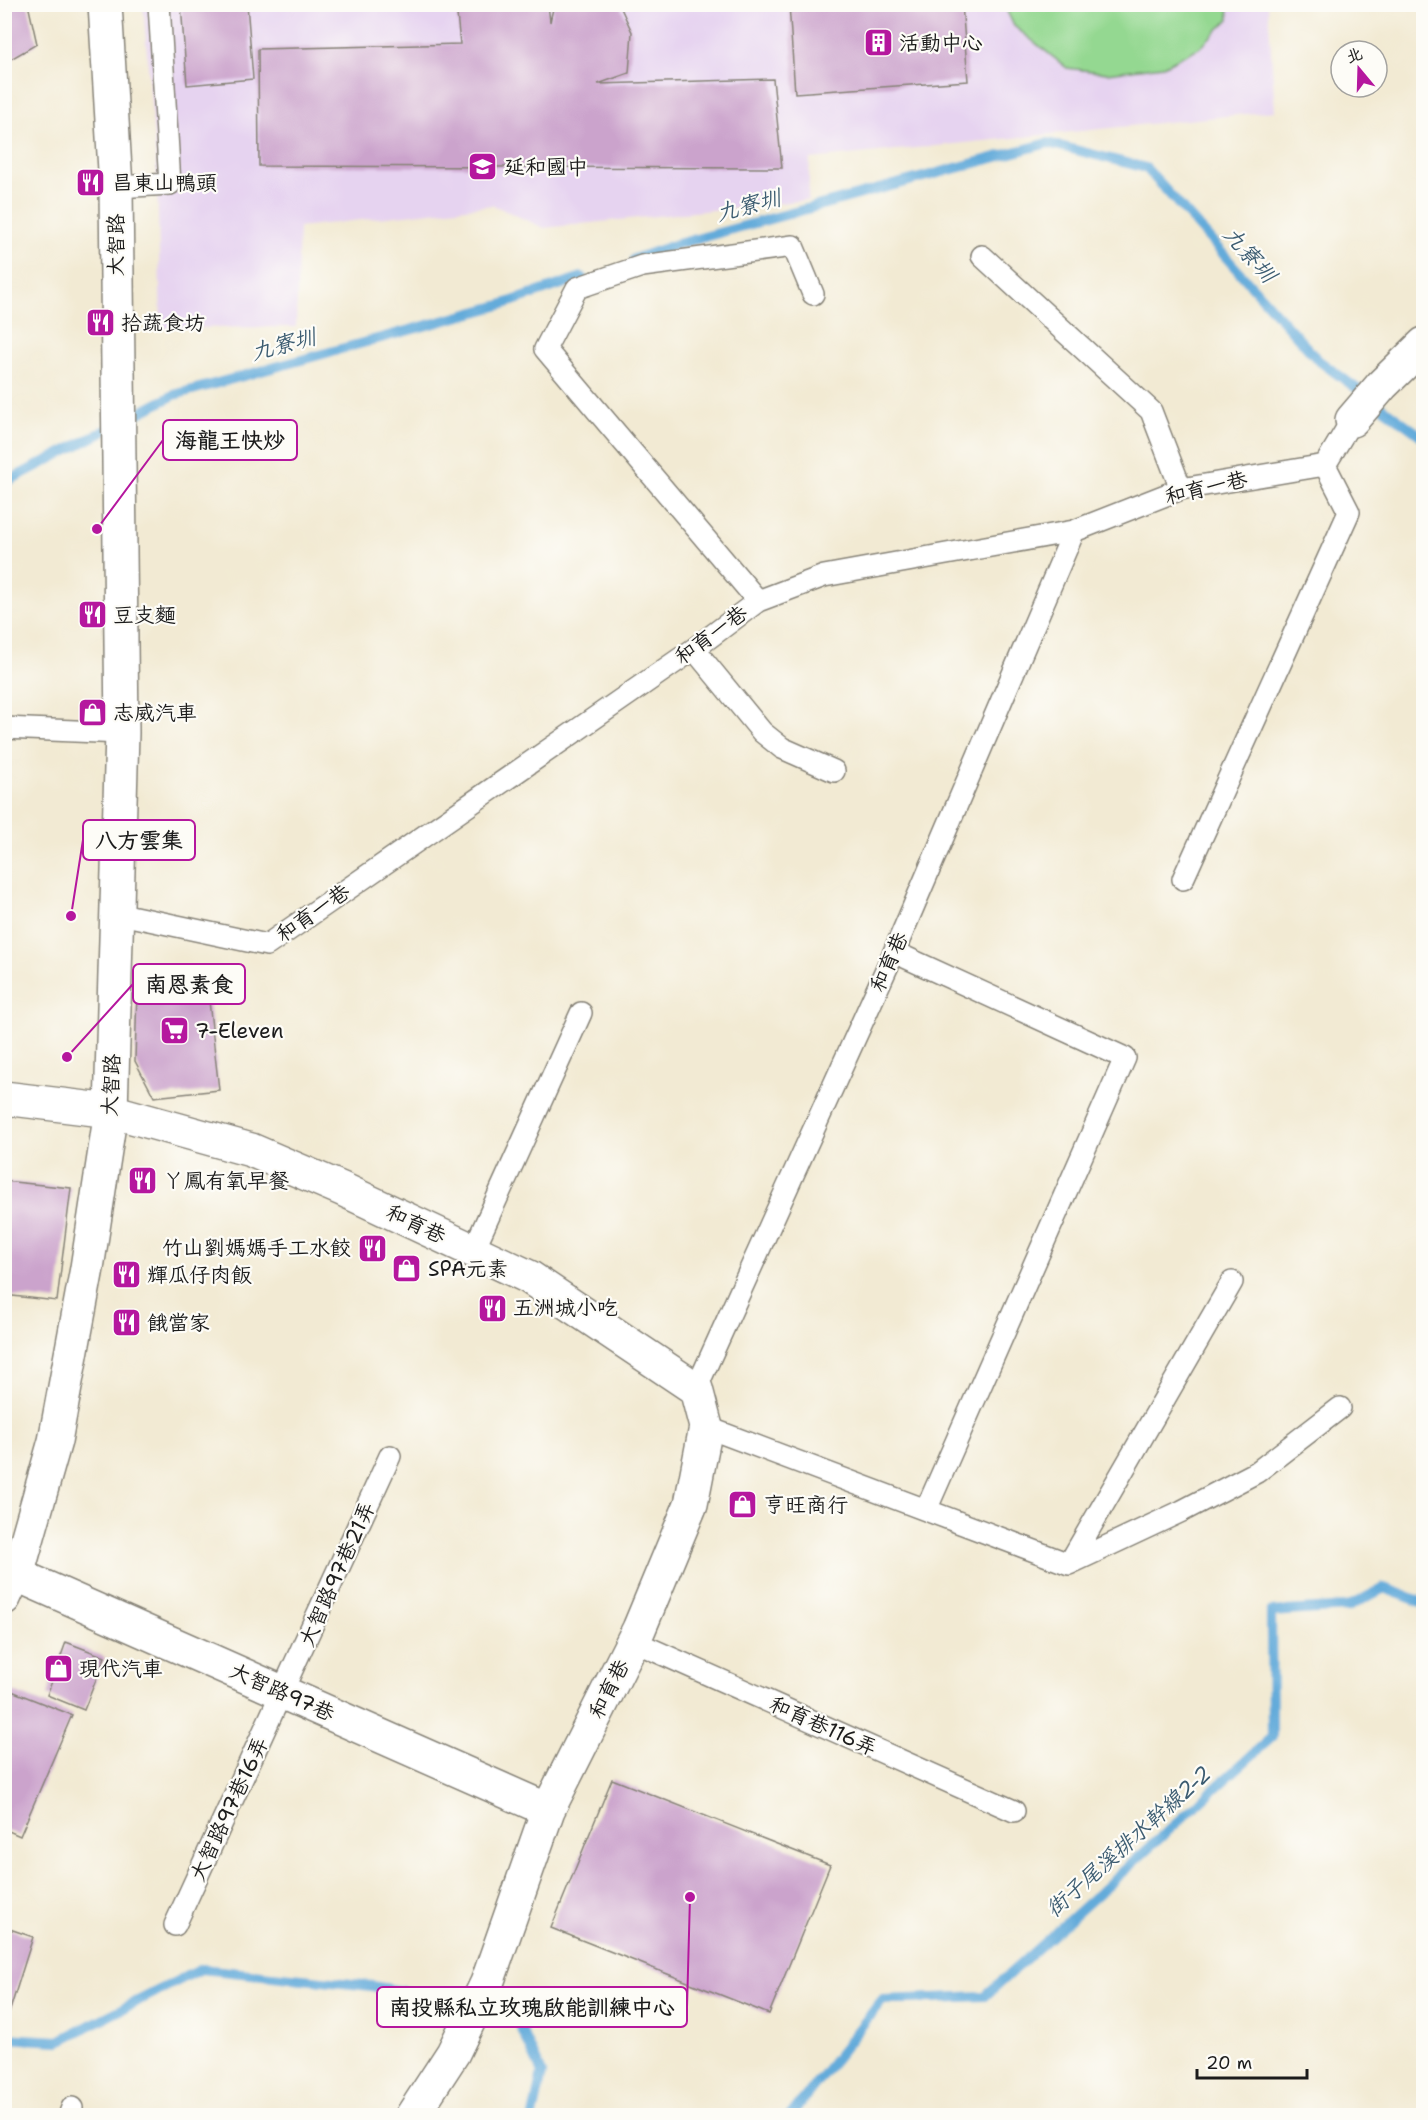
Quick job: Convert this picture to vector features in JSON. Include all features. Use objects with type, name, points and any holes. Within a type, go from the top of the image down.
[{"type":"street","name":"大智路","points":[[10,1586],[21,1561],[55,1441],[87,1268],[111,1112],[122,733],[116,187],[105,4]]},
{"type":"street","points":[[1352,420],[1382,385],[1424,344]]},
{"type":"street","name":"和育巷","points":[[4,1098],[111,1112],[251,1150],[342,1189],[529,1277],[696,1389],[706,1427],[691,1504],[633,1641],[548,1810],[487,1983],[453,2053],[412,2115]]},
{"type":"street","name":"大智路97巷","points":[[10,1586],[283,1692],[548,1810]]},
{"type":"lane","points":[[116,187],[170,184],[159,4]]},
{"type":"lane","points":[[758,601],[545,349],[577,288],[642,266],[793,246],[813,294]]},
{"type":"lane","points":[[982,256],[1151,411],[1181,489]]},
{"type":"lane","points":[[1183,879],[1349,512],[1325,465],[1352,420]]},
{"type":"lane","name":"和育一巷","points":[[116,913],[267,945],[694,649],[758,601],[824,576],[1074,531],[1181,489],[1325,465]]},
{"type":"lane","name":"和育巷","points":[[696,1389],[894,952],[1074,531]]},
{"type":"lane","points":[[694,649],[762,732],[782,748],[834,771]]},
{"type":"lane","points":[[4,728],[122,733]]},
{"type":"lane","points":[[894,952],[1125,1058],[926,1510]]},
{"type":"lane","points":[[473,1251],[581,1013]]},
{"type":"lane","points":[[1069,1564],[1232,1282]]},
{"type":"lane","points":[[706,1427],[1069,1564],[1182,1511],[1257,1472],[1340,1408]]},
{"type":"lane","name":"大智路97巷21弄","points":[[283,1692],[390,1456]]},
{"type":"lane","name":"和育巷116弄","points":[[633,1641],[1014,1811]]},
{"type":"lane","name":"大智路97巷16弄","points":[[175,1925],[283,1692]]},
{"type":"shaded area","name":"延和國中","points":[[143,5],[1268,5],[1275,111],[810,159],[808,200],[544,228],[493,205],[299,227],[296,327],[161,328],[157,176]]},
{"type":"green space","points":[[1004,5],[1228,5],[1229,19],[1199,48],[1163,66],[1107,73],[1067,68],[1014,26]]},
{"type":"building","points":[[4,4],[28,4],[37,44],[4,63]]},
{"type":"building","points":[[181,4],[247,4],[253,79],[187,85]]},
{"type":"building","points":[[456,4],[548,4],[550,22],[554,4],[619,4],[632,32],[629,73],[598,84],[773,79],[782,168],[259,166],[258,49],[460,44]]},
{"type":"building","name":"活動中心","points":[[789,4],[962,4],[968,81],[795,93]]},
{"type":"building","name":"7-Eleven","points":[[137,992],[209,1001],[219,1090],[154,1097],[135,1061]]},
{"type":"building","points":[[4,1181],[71,1188],[57,1301],[4,1295]]},
{"type":"building","points":[[66,1642],[105,1657],[84,1710],[47,1695]]},
{"type":"building","points":[[4,1688],[72,1715],[20,1836],[4,1829]]},
{"type":"building","points":[[612,1779],[830,1865],[769,2014],[551,1928]]},
{"type":"building","points":[[4,1927],[33,1937],[9,2013],[4,2014]]},
{"type":"waterway","name":"九寮圳","points":[[634,259],[678,244],[1048,143],[1146,168],[1318,360],[1424,438]]},
{"type":"waterway","name":"九寮圳","points":[[4,483],[174,395],[504,304],[582,277]]},
{"type":"waterway","name":"街子尾溪排水幹線2-2","points":[[790,2116],[882,2000],[985,1996],[1272,1737],[1271,1612],[1348,1607],[1384,1588],[1424,1603]]},
{"type":"waterway","name":"街子尾溪排水幹線2-2","points":[[4,2038],[59,2041],[201,1969],[372,1986],[513,2011],[542,2073],[533,2116]]},
{"type":"place","name":"活動中心","points":[[878,43]]},
{"type":"place","name":"延和國中","points":[[483,167]]},
{"type":"place","name":"昌東山鴨頭","points":[[91,183]]},
{"type":"place","name":"拾蔬食坊","points":[[100,323]]},
{"type":"place","name":"海龍王快炒","points":[[97,529]]},
{"type":"place","name":"豆支麵","points":[[92,615]]},
{"type":"place","name":"志威汽車","points":[[92,713]]},
{"type":"place","name":"八方雲集","points":[[71,916]]},
{"type":"place","name":"7-Eleven","points":[[174,1031]]},
{"type":"place","name":"南恩素食","points":[[67,1057]]},
{"type":"place","name":"ㄚ鳳有氧早餐","points":[[142,1181]]},
{"type":"place","name":"竹山劉媽媽手工水餃","points":[[372,1248]]},
{"type":"place","name":"SPA元素","points":[[407,1269]]},
{"type":"place","name":"輝瓜仔肉飯","points":[[126,1275]]},
{"type":"place","name":"五洲城小吃","points":[[492,1308]]},
{"type":"place","name":"餓當家","points":[[126,1323]]},
{"type":"place","name":"亨旺商行","points":[[743,1505]]},
{"type":"place","name":"現代汽車","points":[[58,1669]]},
{"type":"place","name":"南投縣私立玫瑰啟能訓練中心","points":[[690,1897]]}]
